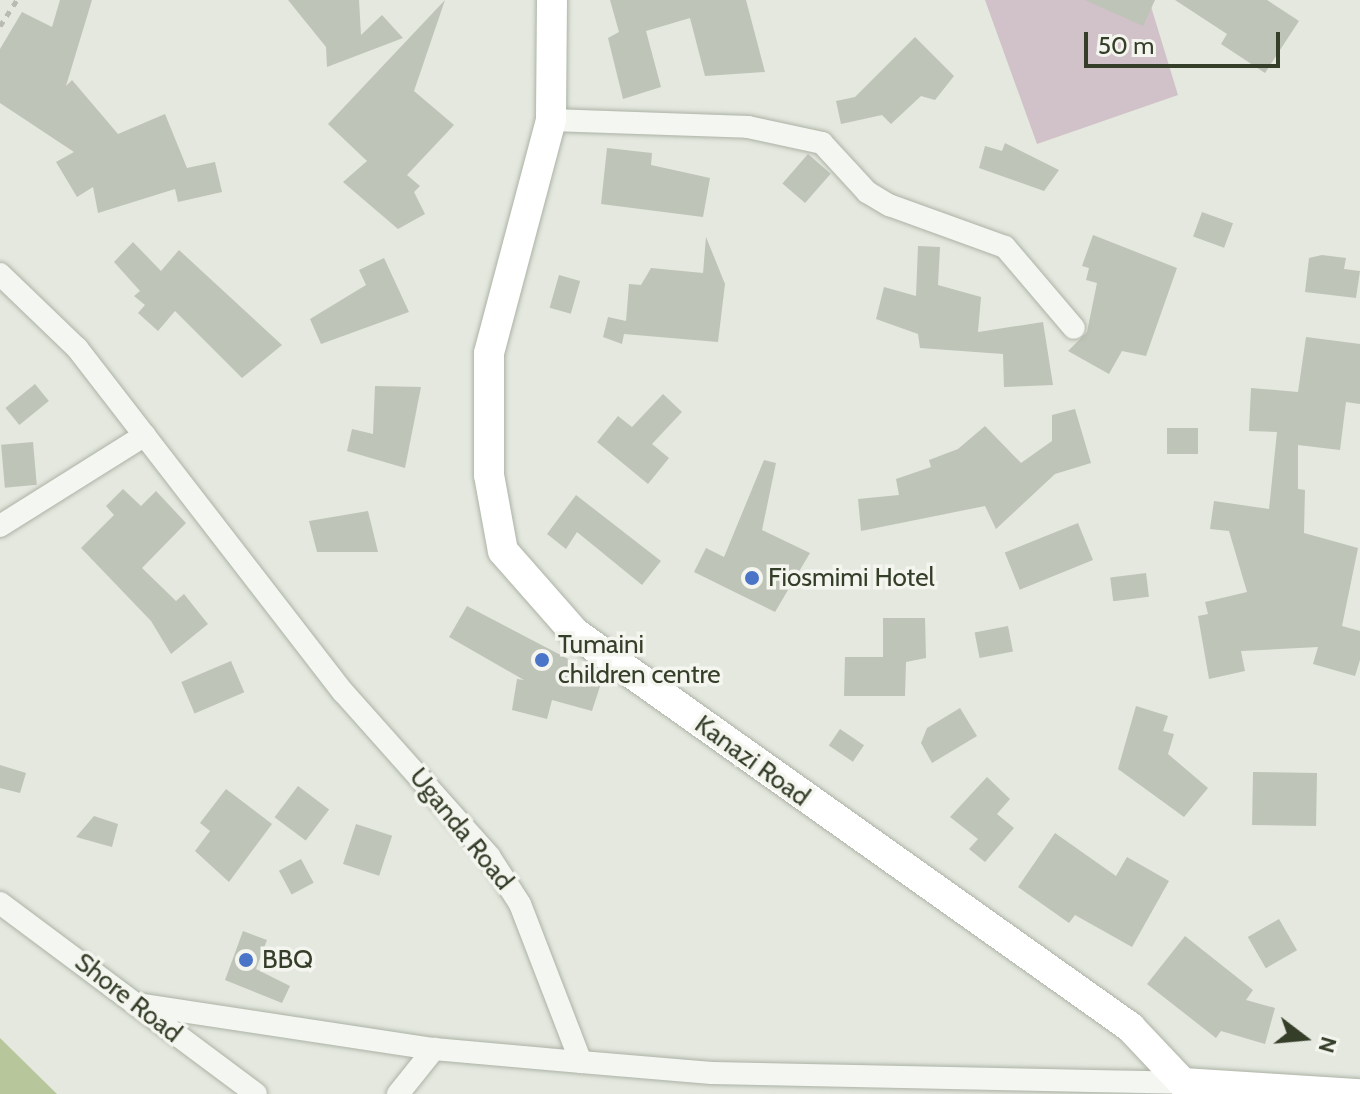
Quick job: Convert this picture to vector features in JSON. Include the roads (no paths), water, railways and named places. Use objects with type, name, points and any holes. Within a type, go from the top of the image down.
[{"type":"main road","name":"Kanazi Road","points":[[552,0],[551,120],[489,353],[489,475],[503,551],[575,633],[1130,1027],[1183,1083]]},
{"type":"main road","points":[[1183,1083],[1360,1094]]},
{"type":"street","points":[[551,120],[748,127],[822,143],[878,198],[1005,247],[1074,328]]},
{"type":"street","name":"Uganda Road","points":[[0,274],[77,348],[334,681],[489,856],[520,904],[581,1062]]},
{"type":"street","points":[[0,526],[145,435]]},
{"type":"street","name":"Shore Road","points":[[0,903],[256,1094]]},
{"type":"street","points":[[136,1004],[434,1049],[581,1062],[727,1073],[1183,1083]]},
{"type":"street","points":[[398,1094],[434,1049]]},
{"type":"place","name":"Fiosmimi Hotel","points":[[752,578]]},
{"type":"place","name":"Tumaini children centre","points":[[542,660]]},
{"type":"place","name":"BBQ","points":[[246,960]]}]
